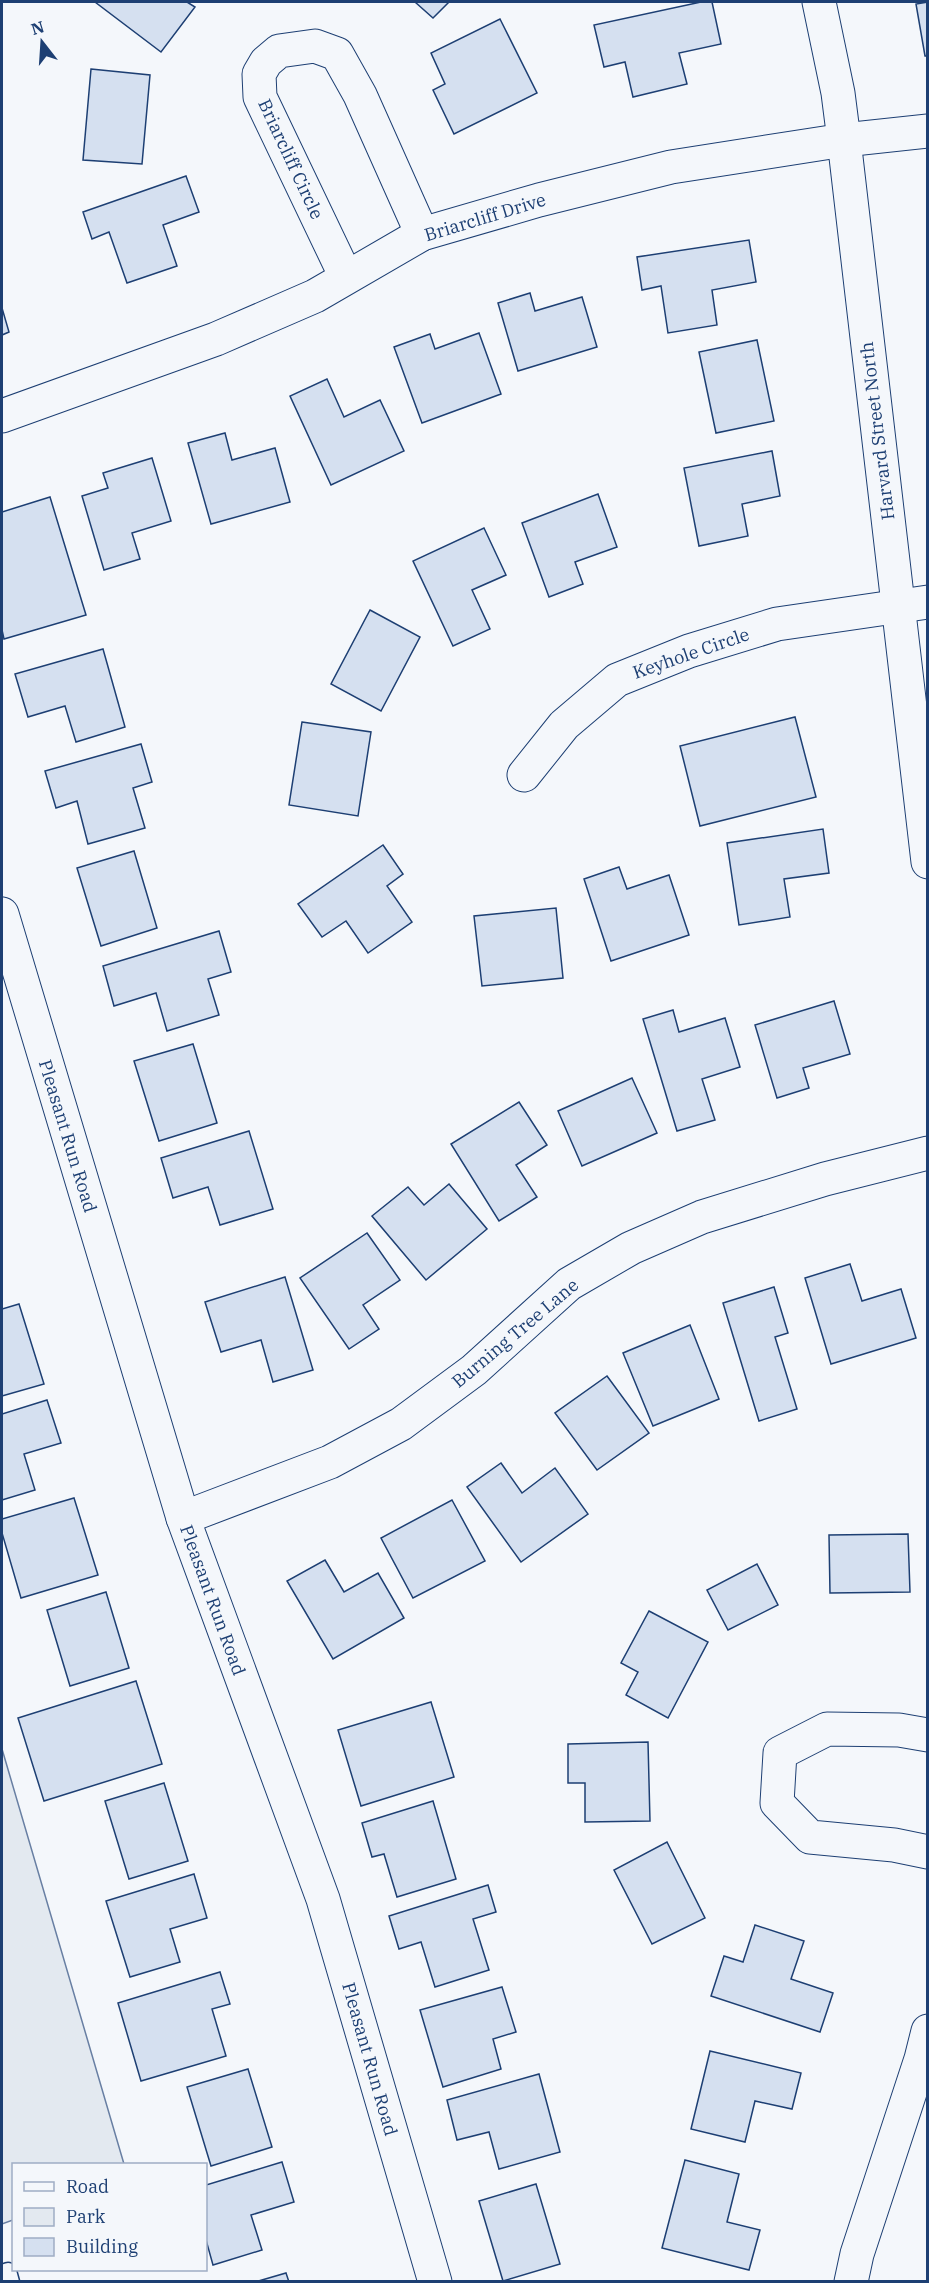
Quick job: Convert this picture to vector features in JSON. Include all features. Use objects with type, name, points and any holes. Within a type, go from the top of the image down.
[{"type":"street","name":"Harvard Street North","points":[[819,2],[838,93],[912,603],[927,862]]},
{"type":"street","name":"Briarcliff Circle","points":[[346,277],[260,97],[260,74],[266,62],[279,51],[315,46],[337,54],[360,95],[422,234]]},
{"type":"street","name":"Briarcliff Drive","points":[[2,416],[216,339],[315,296],[422,234],[539,200],[671,167],[844,140],[927,131]]},
{"type":"street","name":"Keyhole Circle","points":[[524,775],[564,725],[616,680],[689,651],[777,624],[912,603]]},
{"type":"street","name":"Pleasant Run Road","points":[[2,914],[183,1518],[323,1899],[435,2282]]},
{"type":"street","name":"Burning Tree Lane","points":[[183,1518],[330,1462],[401,1424],[474,1370],[569,1284],[631,1248],[702,1217],[825,1179],[927,1153]]},
{"type":"street","points":[[927,1735],[900,1730],[827,1729],[780,1753],[777,1803],[810,1837],[894,1845],[927,1852]]},
{"type":"street","points":[[851,2282],[857,2254],[925,2050]]},
{"type":"lane","points":[[2,2273],[8,2271],[11,2282]]},
{"type":"green space","points":[[2,1749],[124,2163],[12,2163],[12,2220],[2,2224]]},
{"type":"building","points":[[95,2],[187,2],[195,7],[161,52]]},
{"type":"building","points":[[415,2],[449,2],[433,18]]},
{"type":"building","points":[[701,2],[712,2],[721,44],[679,53],[687,84],[633,97],[625,62],[604,67],[594,25]]},
{"type":"building","points":[[928,2],[928,56],[925,56],[916,4]]},
{"type":"building","points":[[500,19],[537,93],[454,134],[433,90],[445,84],[431,53]]},
{"type":"building","points":[[91,69],[150,75],[142,164],[83,160]]},
{"type":"building","points":[[186,176],[199,212],[163,225],[177,266],[127,283],[109,232],[92,239],[83,212]]},
{"type":"building","points":[[749,240],[756,282],[712,290],[717,325],[668,333],[661,286],[642,290],[637,257]]},
{"type":"building","points":[[530,293],[535,311],[582,297],[597,347],[518,371],[498,303]]},
{"type":"building","points":[[2,308],[9,332],[2,335]]},
{"type":"building","points":[[479,333],[501,394],[422,423],[394,347],[430,334],[435,349]]},
{"type":"building","points":[[757,340],[774,421],[716,433],[699,352]]},
{"type":"building","points":[[327,379],[344,417],[380,400],[404,451],[331,485],[290,396]]},
{"type":"building","points":[[225,433],[232,460],[275,448],[290,502],[211,524],[188,443]]},
{"type":"building","points":[[772,451],[780,496],[742,504],[748,536],[699,546],[684,468]]},
{"type":"building","points":[[152,458],[171,521],[132,533],[140,559],[104,570],[82,496],[108,488],[103,473]]},
{"type":"building","points":[[598,494],[617,547],[575,562],[583,584],[549,597],[522,523]]},
{"type":"building","points":[[50,497],[86,615],[4,639],[2,630],[2,512]]},
{"type":"building","points":[[484,528],[506,575],[472,590],[490,629],[453,646],[413,561]]},
{"type":"building","points":[[370,610],[420,637],[381,711],[331,684]]},
{"type":"building","points":[[103,649],[125,727],[76,742],[65,706],[28,717],[15,674]]},
{"type":"building","points":[[795,717],[816,797],[700,826],[680,746]]},
{"type":"building","points":[[302,722],[371,732],[358,816],[289,805]]},
{"type":"building","points":[[141,744],[152,782],[133,788],[145,828],[88,844],[77,801],[56,808],[45,771]]},
{"type":"building","points":[[823,829],[829,873],[784,879],[790,917],[739,925],[727,843]]},
{"type":"building","points":[[383,845],[403,874],[387,886],[412,922],[368,953],[346,921],[322,937],[298,904]]},
{"type":"building","points":[[134,851],[157,928],[101,946],[77,868]]},
{"type":"building","points":[[619,867],[627,889],[669,875],[689,935],[611,961],[584,879]]},
{"type":"building","points":[[556,908],[563,978],[482,986],[474,916]]},
{"type":"building","points":[[219,931],[231,972],[208,979],[219,1015],[167,1031],[156,993],[114,1006],[103,966]]},
{"type":"building","points":[[834,1001],[850,1054],[803,1068],[809,1088],[777,1098],[755,1025]]},
{"type":"building","points":[[673,1010],[679,1032],[725,1018],[740,1067],[702,1079],[715,1120],[677,1131],[643,1019]]},
{"type":"building","points":[[193,1044],[217,1123],[159,1141],[134,1061]]},
{"type":"building","points":[[632,1078],[657,1133],[582,1166],[558,1111]]},
{"type":"building","points":[[519,1102],[547,1145],[516,1165],[537,1197],[499,1221],[451,1144]]},
{"type":"building","points":[[249,1131],[273,1209],[220,1225],[208,1187],[173,1198],[161,1158]]},
{"type":"building","points":[[449,1184],[487,1229],[426,1280],[372,1216],[408,1187],[424,1205]]},
{"type":"building","points":[[367,1233],[400,1280],[363,1305],[379,1329],[349,1349],[300,1278]]},
{"type":"building","points":[[850,1264],[862,1301],[901,1289],[916,1338],[831,1364],[805,1278]]},
{"type":"building","points":[[285,1277],[313,1370],[273,1382],[261,1340],[221,1352],[205,1302]]},
{"type":"building","points":[[774,1287],[788,1333],[775,1337],[797,1409],[759,1421],[723,1303]]},
{"type":"building","points":[[19,1304],[44,1384],[2,1396],[2,1309]]},
{"type":"building","points":[[690,1325],[719,1399],[653,1426],[623,1353]]},
{"type":"building","points":[[607,1376],[649,1433],[597,1470],[555,1413]]},
{"type":"building","points":[[47,1400],[61,1443],[24,1454],[35,1490],[2,1500],[2,1414]]},
{"type":"building","points":[[501,1463],[522,1493],[555,1468],[588,1514],[521,1562],[467,1487]]},
{"type":"building","points":[[74,1498],[98,1575],[21,1598],[2,1533],[2,1519]]},
{"type":"building","points":[[452,1500],[485,1561],[413,1598],[381,1538]]},
{"type":"building","points":[[908,1534],[910,1592],[830,1593],[829,1535]]},
{"type":"building","points":[[325,1560],[344,1592],[378,1573],[404,1618],[333,1659],[287,1581]]},
{"type":"building","points":[[757,1564],[778,1605],[728,1630],[707,1590]]},
{"type":"building","points":[[106,1592],[129,1668],[70,1686],[47,1610]]},
{"type":"building","points":[[649,1611],[708,1642],[668,1718],[626,1695],[638,1672],[621,1663]]},
{"type":"building","points":[[136,1681],[162,1764],[44,1801],[18,1718]]},
{"type":"building","points":[[431,1702],[454,1777],[361,1806],[338,1730]]},
{"type":"building","points":[[648,1742],[650,1821],[585,1822],[585,1783],[568,1783],[568,1744]]},
{"type":"building","points":[[164,1783],[188,1861],[129,1879],[105,1801]]},
{"type":"building","points":[[433,1801],[456,1879],[397,1897],[384,1854],[372,1857],[362,1823]]},
{"type":"building","points":[[667,1842],[705,1918],[652,1944],[614,1870]]},
{"type":"building","points":[[194,1874],[207,1918],[170,1929],[180,1962],[130,1977],[106,1901]]},
{"type":"building","points":[[488,1885],[496,1912],[473,1919],[489,1970],[435,1987],[421,1942],[399,1949],[389,1916]]},
{"type":"building","points":[[755,1925],[804,1941],[791,1979],[833,1993],[820,2032],[711,1996],[724,1956],[743,1962]]},
{"type":"building","points":[[220,1972],[230,2004],[212,2009],[226,2056],[141,2081],[118,2003]]},
{"type":"building","points":[[502,1987],[516,2032],[493,2039],[501,2069],[443,2087],[420,2010]]},
{"type":"building","points":[[710,2051],[801,2073],[792,2109],[755,2101],[745,2142],[691,2129]]},
{"type":"building","points":[[248,2069],[272,2147],[211,2166],[187,2087]]},
{"type":"building","points":[[539,2074],[560,2152],[499,2169],[489,2132],[457,2140],[447,2100]]},
{"type":"building","points":[[685,2160],[739,2174],[727,2222],[760,2230],[749,2270],[662,2248]]},
{"type":"building","points":[[282,2162],[294,2202],[251,2215],[262,2250],[213,2265],[207,2244],[207,2185]]},
{"type":"building","points":[[536,2184],[560,2264],[503,2281],[479,2201]]},
{"type":"building","points":[[286,2273],[289,2282],[255,2282]]}]
